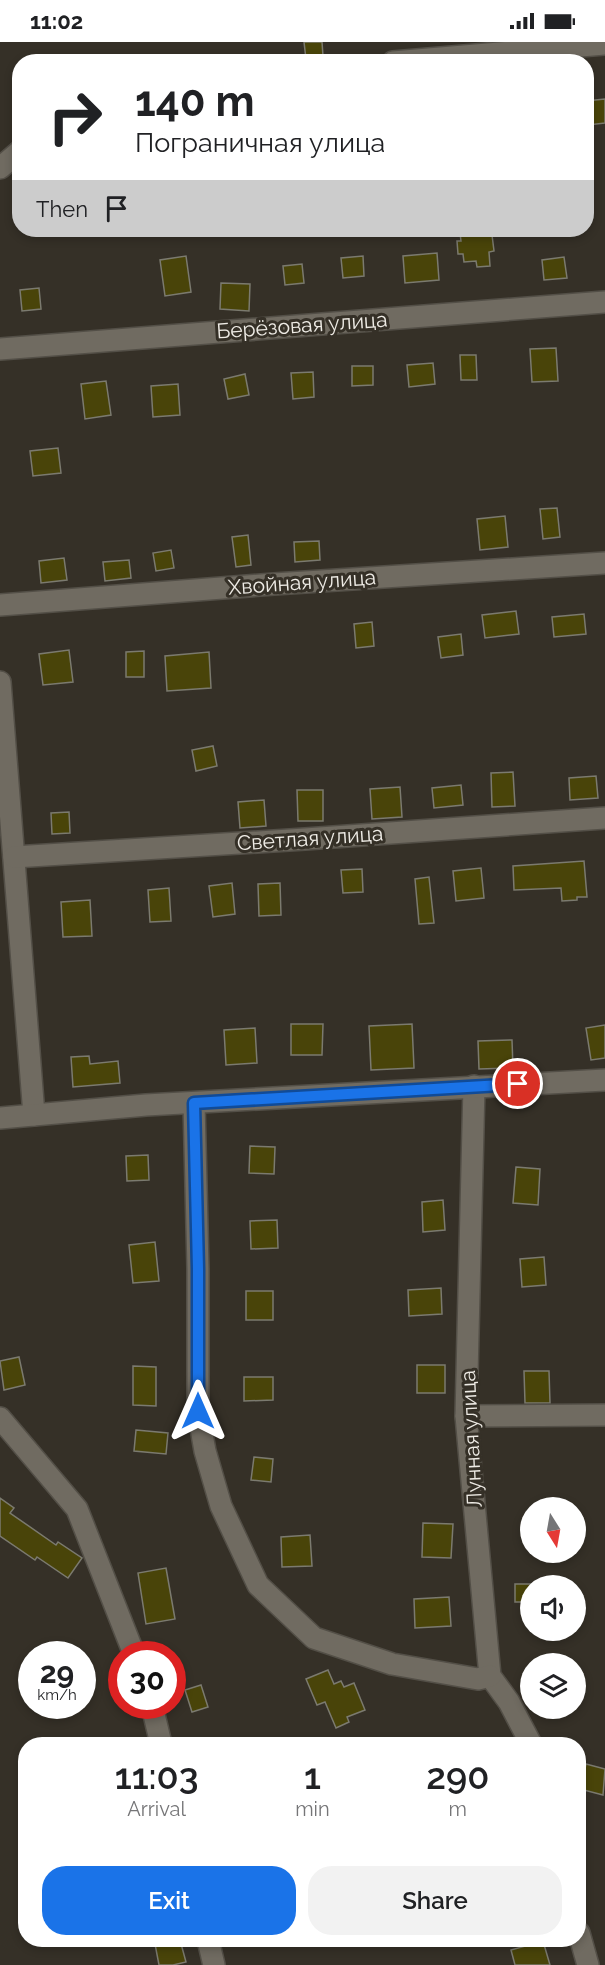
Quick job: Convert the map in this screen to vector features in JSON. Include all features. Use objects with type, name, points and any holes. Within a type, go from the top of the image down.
[{"type":"street","points":[[487,54],[605,44]]},
{"type":"street","points":[[0,168],[12,158]]},
{"type":"street","name":"Берёзовая улица","points":[[0,349],[605,302]]},
{"type":"street","name":"Хвойная улица","points":[[0,605],[274,584],[605,563]]},
{"type":"street","points":[[0,682],[34,1115]]},
{"type":"street","name":"Светлая улица","points":[[14,857],[605,818]]},
{"type":"street","points":[[0,1118],[146,1105],[605,1080]]},
{"type":"street","name":"Лунная улица","points":[[474,1086],[466,1416],[490,1676]]},
{"type":"street","points":[[194,1103],[198,1269],[198,1411],[221,1506],[258,1585],[314,1638],[392,1664],[478,1679],[490,1676],[509,1702],[527,1737]]},
{"type":"street","points":[[466,1416],[605,1415]]},
{"type":"street","points":[[2,1420],[77,1509],[129,1641]]},
{"type":"street","points":[[155,1719],[159,1737]]},
{"type":"street","points":[[210,1947],[214,1965]]},
{"type":"street","points":[[583,1947],[588,1965]]},
{"type":"building","points":[[304,42],[322,42],[323,54],[305,54]]},
{"type":"building","points":[[605,99],[605,123],[594,124],[594,100]]},
{"type":"building","points":[[460,237],[492,237],[494,251],[489,252],[490,266],[477,267],[476,261],[464,262],[463,254],[458,254],[457,241],[461,241]]},
{"type":"building","points":[[437,253],[439,280],[405,283],[403,256]]},
{"type":"building","points":[[186,256],[191,292],[165,296],[160,260]]},
{"type":"building","points":[[363,256],[364,276],[343,278],[341,258]]},
{"type":"building","points":[[564,257],[567,278],[544,280],[542,260]]},
{"type":"building","points":[[302,264],[304,283],[285,285],[283,266]]},
{"type":"building","points":[[221,283],[250,284],[249,311],[220,309]]},
{"type":"building","points":[[39,288],[41,309],[22,311],[20,290]]},
{"type":"building","points":[[556,348],[558,381],[532,382],[530,349]]},
{"type":"building","points":[[460,355],[476,355],[477,380],[461,380]]},
{"type":"building","points":[[433,363],[435,384],[409,387],[407,365]]},
{"type":"building","points":[[352,366],[373,366],[373,385],[352,386]]},
{"type":"building","points":[[313,372],[314,397],[293,399],[291,373]]},
{"type":"building","points":[[245,374],[249,395],[228,399],[224,379]]},
{"type":"building","points":[[106,381],[111,415],[85,419],[81,384]]},
{"type":"building","points":[[178,384],[180,415],[153,417],[151,386]]},
{"type":"building","points":[[58,448],[61,473],[33,476],[30,451]]},
{"type":"building","points":[[557,508],[560,537],[543,539],[540,509]]},
{"type":"building","points":[[505,516],[508,547],[480,550],[477,519]]},
{"type":"building","points":[[248,535],[251,565],[236,567],[232,537]]},
{"type":"building","points":[[319,541],[320,560],[295,562],[294,542]]},
{"type":"building","points":[[171,550],[174,568],[156,571],[153,553]]},
{"type":"building","points":[[64,558],[67,580],[41,583],[39,561]]},
{"type":"building","points":[[129,560],[131,578],[105,581],[103,562]]},
{"type":"building","points":[[516,611],[519,634],[485,638],[482,615]]},
{"type":"building","points":[[584,614],[586,634],[554,637],[552,617]]},
{"type":"building","points":[[372,622],[374,646],[356,648],[354,624]]},
{"type":"building","points":[[461,634],[463,655],[441,658],[438,637]]},
{"type":"building","points":[[69,650],[73,682],[43,685],[39,654]]},
{"type":"building","points":[[144,651],[144,677],[126,677],[126,652]]},
{"type":"building","points":[[209,652],[211,688],[167,691],[165,656]]},
{"type":"building","points":[[213,746],[217,766],[196,771],[192,750]]},
{"type":"building","points":[[513,772],[515,806],[492,807],[491,773]]},
{"type":"building","points":[[596,776],[598,798],[570,800],[569,778]]},
{"type":"building","points":[[461,785],[463,805],[434,808],[432,788]]},
{"type":"building","points":[[400,787],[402,817],[372,819],[370,789]]},
{"type":"building","points":[[297,790],[323,790],[323,821],[298,821]]},
{"type":"building","points":[[264,800],[266,826],[240,828],[238,802]]},
{"type":"building","points":[[69,812],[70,833],[52,834],[51,813]]},
{"type":"building","points":[[584,861],[587,897],[562,901],[561,888],[514,890],[513,866]]},
{"type":"building","points":[[481,868],[484,898],[456,901],[453,871]]},
{"type":"building","points":[[362,869],[363,892],[343,893],[341,870]]},
{"type":"building","points":[[429,877],[434,923],[419,924],[415,879]]},
{"type":"building","points":[[232,883],[235,914],[213,917],[209,886]]},
{"type":"building","points":[[280,883],[281,915],[259,916],[258,884]]},
{"type":"building","points":[[169,888],[171,921],[150,922],[148,890]]},
{"type":"building","points":[[90,900],[92,936],[63,937],[61,902]]},
{"type":"building","points":[[291,1024],[323,1024],[322,1055],[291,1055]]},
{"type":"building","points":[[412,1024],[414,1068],[371,1070],[369,1026]]},
{"type":"building","points":[[605,1025],[605,1058],[591,1060],[586,1028]]},
{"type":"building","points":[[255,1028],[257,1063],[226,1065],[224,1030]]},
{"type":"building","points":[[512,1040],[513,1068],[479,1069],[478,1041]]},
{"type":"building","points":[[89,1056],[90,1064],[118,1061],[120,1083],[73,1087],[71,1057]]},
{"type":"building","points":[[250,1146],[275,1147],[274,1174],[249,1173]]},
{"type":"building","points":[[148,1155],[149,1180],[127,1181],[126,1156]]},
{"type":"building","points":[[516,1167],[540,1169],[538,1205],[513,1203]]},
{"type":"building","points":[[443,1200],[445,1230],[423,1232],[422,1202]]},
{"type":"building","points":[[277,1220],[278,1248],[251,1249],[250,1221]]},
{"type":"building","points":[[155,1242],[159,1281],[133,1283],[129,1245]]},
{"type":"building","points":[[544,1257],[546,1285],[522,1287],[520,1259]]},
{"type":"building","points":[[441,1288],[442,1314],[409,1316],[408,1290]]},
{"type":"building","points":[[246,1291],[273,1291],[273,1320],[246,1320]]},
{"type":"building","points":[[19,1357],[25,1385],[4,1390],[0,1361]]},
{"type":"building","points":[[417,1365],[445,1365],[445,1393],[417,1393]]},
{"type":"building","points":[[133,1366],[156,1367],[156,1406],[133,1405]]},
{"type":"building","points":[[524,1371],[549,1371],[550,1403],[525,1403]]},
{"type":"building","points":[[244,1377],[273,1377],[273,1400],[244,1401]]},
{"type":"building","points":[[136,1430],[168,1433],[166,1454],[134,1451]]},
{"type":"building","points":[[254,1457],[273,1459],[271,1482],[251,1480]]},
{"type":"building","points":[[0,1498],[14,1508],[10,1513],[56,1545],[58,1542],[82,1558],[68,1578],[37,1557],[35,1560],[0,1536]]},
{"type":"building","points":[[423,1523],[453,1524],[451,1558],[422,1557]]},
{"type":"building","points":[[310,1535],[312,1566],[282,1567],[281,1537]]},
{"type":"building","points":[[166,1568],[175,1619],[146,1624],[138,1573]]},
{"type":"building","points":[[515,1584],[520,1584],[520,1602],[515,1602]]},
{"type":"building","points":[[449,1597],[451,1626],[415,1628],[414,1599]]},
{"type":"building","points":[[328,1670],[334,1684],[341,1681],[344,1687],[354,1683],[365,1710],[347,1717],[349,1722],[336,1728],[325,1702],[317,1705],[306,1679]]},
{"type":"building","points":[[201,1685],[208,1707],[192,1712],[186,1690]]},
{"type":"building","points":[[586,1764],[605,1769],[603,1795],[586,1791]]},
{"type":"building","points":[[156,1947],[182,1947],[186,1962],[159,1965]]},
{"type":"building","points":[[522,1947],[545,1947],[550,1965],[515,1965],[511,1950]]},
{"type":"route","points":[[198,1411],[198,1269],[194,1103],[518,1084]]}]
